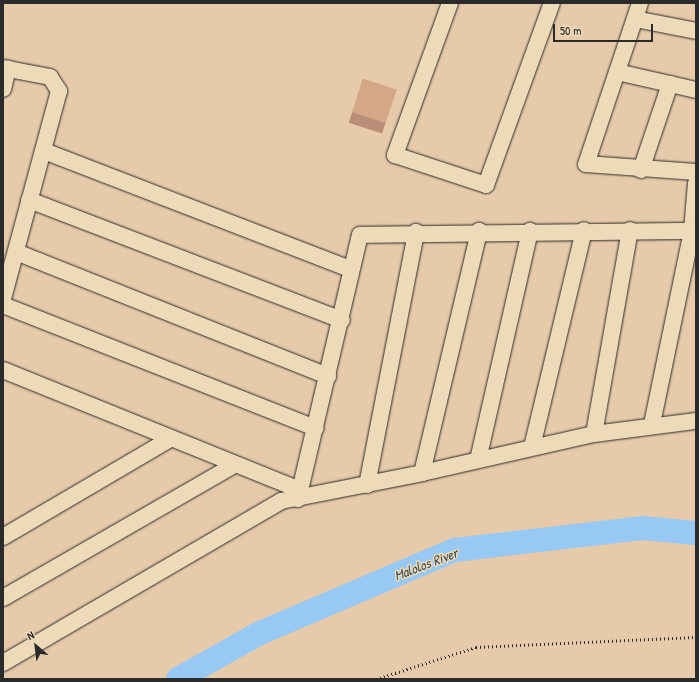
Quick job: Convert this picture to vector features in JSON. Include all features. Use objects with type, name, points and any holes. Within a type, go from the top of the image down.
[{"type":"street","points":[[450,3],[395,154],[486,185],[552,3]]},
{"type":"street","points":[[640,3],[586,164],[641,170],[696,172]]},
{"type":"street","points":[[635,19],[696,31]]},
{"type":"street","points":[[3,89],[6,69],[50,77],[58,86],[44,151],[29,200],[3,298]]},
{"type":"street","points":[[617,72],[696,90]]},
{"type":"street","points":[[641,170],[670,84]]},
{"type":"street","points":[[44,151],[350,270]]},
{"type":"street","points":[[652,424],[694,231],[696,183]]},
{"type":"street","points":[[29,200],[342,320]]},
{"type":"street","points":[[532,447],[584,230]]},
{"type":"street","points":[[594,434],[630,230]]},
{"type":"street","points":[[299,494],[342,320],[350,270],[360,235],[479,231],[694,231]]},
{"type":"street","points":[[422,474],[479,231]]},
{"type":"street","points":[[478,460],[530,231]]},
{"type":"street","points":[[367,485],[416,232]]},
{"type":"street","points":[[16,252],[328,376]]},
{"type":"street","points":[[3,305],[316,428]]},
{"type":"street","points":[[3,370],[170,438],[299,494]]},
{"type":"street","points":[[3,664],[281,500],[299,494],[367,485],[422,474],[532,447],[594,434],[652,424],[696,421]]},
{"type":"street","points":[[3,537],[170,438]]},
{"type":"street","points":[[3,598],[234,465]]},
{"type":"path","points":[[376,679],[476,648],[696,637]]},
{"type":"building","points":[[363,79],[396,90],[385,123],[352,112]]},
{"type":"waterway","name":"Malolos River","points":[[178,679],[260,633],[455,550],[642,528],[696,533]]}]
